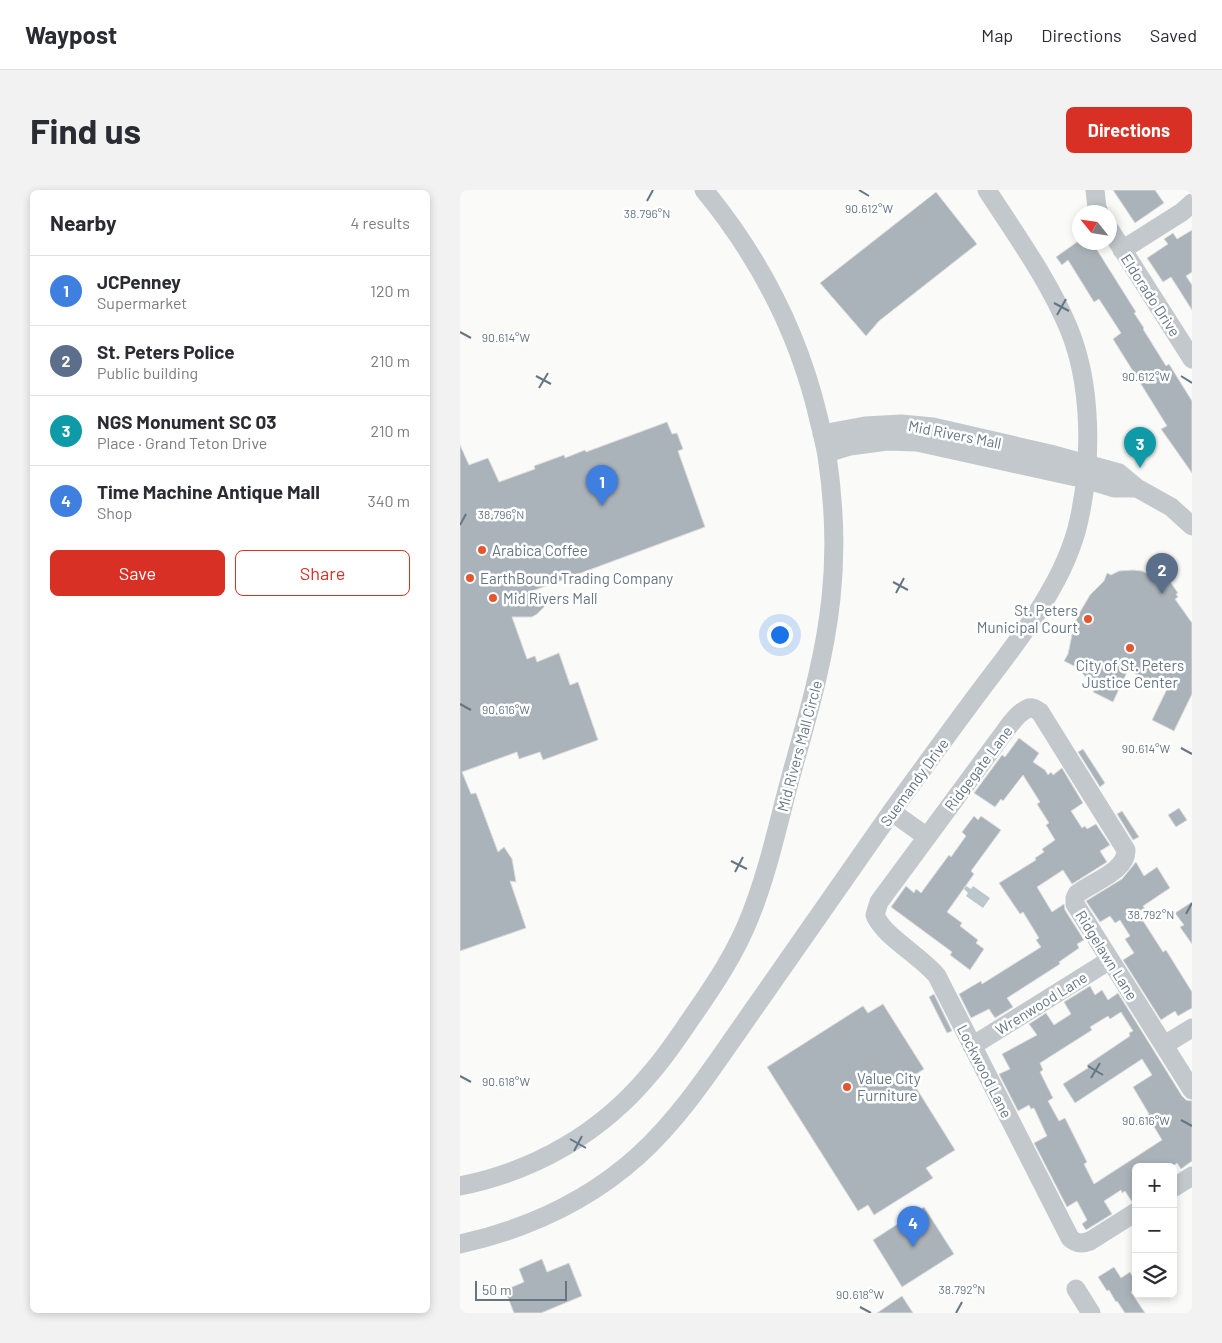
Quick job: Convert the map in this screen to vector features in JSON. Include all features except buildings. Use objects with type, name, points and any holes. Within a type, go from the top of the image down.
[{"type":"street","name":"Mid Rivers Mall Circle","points":[[460,1186],[482,1182],[535,1164],[592,1130],[649,1076],[665,1055],[720,977],[751,914],[770,854],[814,693],[826,640],[832,598],[832,500],[827,453],[811,390],[786,319],[754,259],[724,214],[704,190]]},
{"type":"street","name":"Suemandy Drive","points":[[460,1244],[510,1231],[554,1213],[581,1198],[625,1168],[665,1129],[706,1078],[892,812],[1012,648],[1048,594],[1070,547],[1079,521],[1086,471],[1088,433],[1084,388],[1079,359],[1070,331],[1039,269],[988,190]]},
{"type":"street","points":[[1095,190],[1096,205]]},
{"type":"street","points":[[1122,250],[1182,212],[1192,203]]},
{"type":"street","name":"Eldorado Drive","points":[[1117,242],[1190,352]]},
{"type":"street","name":"Mid Rivers Mall","points":[[822,434],[866,426],[901,424],[933,427],[1086,471]]},
{"type":"street","name":"Mid Rivers Mall","points":[[827,453],[850,446],[888,441],[917,442],[1086,471]]},
{"type":"street","points":[[1086,471],[1114,488],[1137,488],[1171,507],[1192,526]]},
{"type":"street","name":"Ridgegate Lane","points":[[875,915],[879,902],[1012,723],[1029,708],[1035,708]]},
{"type":"street","name":"Ridgelawn Lane","points":[[1035,708],[1040,712],[1126,850],[1126,855],[1118,868],[1083,889],[1075,898],[1078,912],[1192,1090]]},
{"type":"street","points":[[892,812],[927,837]]},
{"type":"street","name":"Lockwood Lane","points":[[875,915],[882,928],[921,958],[937,976],[1070,1238],[1076,1243],[1090,1242],[1132,1215]]},
{"type":"street","name":"Wrenwood Lane","points":[[972,1046],[1110,960]]},
{"type":"street","points":[[1164,1045],[1192,1028]]},
{"type":"street","points":[[1177,1185],[1192,1176]]},
{"type":"street","points":[[1076,1289],[1091,1313]]},
{"type":"shaded area","points":[[966,886],[971,889],[973,886],[990,898],[983,908],[966,896],[968,893],[964,889]]},
{"type":"place","name":"NGS Monument SC 03","points":[[1140,468]]},
{"type":"place","name":"JCPenney","points":[[602,506]]},
{"type":"place","name":"Arabica Coffee","points":[[482,550]]},
{"type":"place","name":"EarthBound Trading Company","points":[[470,578]]},
{"type":"place","name":"St. Peters Police","points":[[1162,594]]},
{"type":"place","name":"Mid Rivers Mall","points":[[493,598]]},
{"type":"place","name":"St. Peters Municipal Court","points":[[1088,619]]},
{"type":"place","name":"City of St. Peters Justice Center","points":[[1130,648]]},
{"type":"place","name":"Value City Furniture","points":[[847,1087]]},
{"type":"place","name":"Time Machine Antique Mall","points":[[913,1247]]}]
